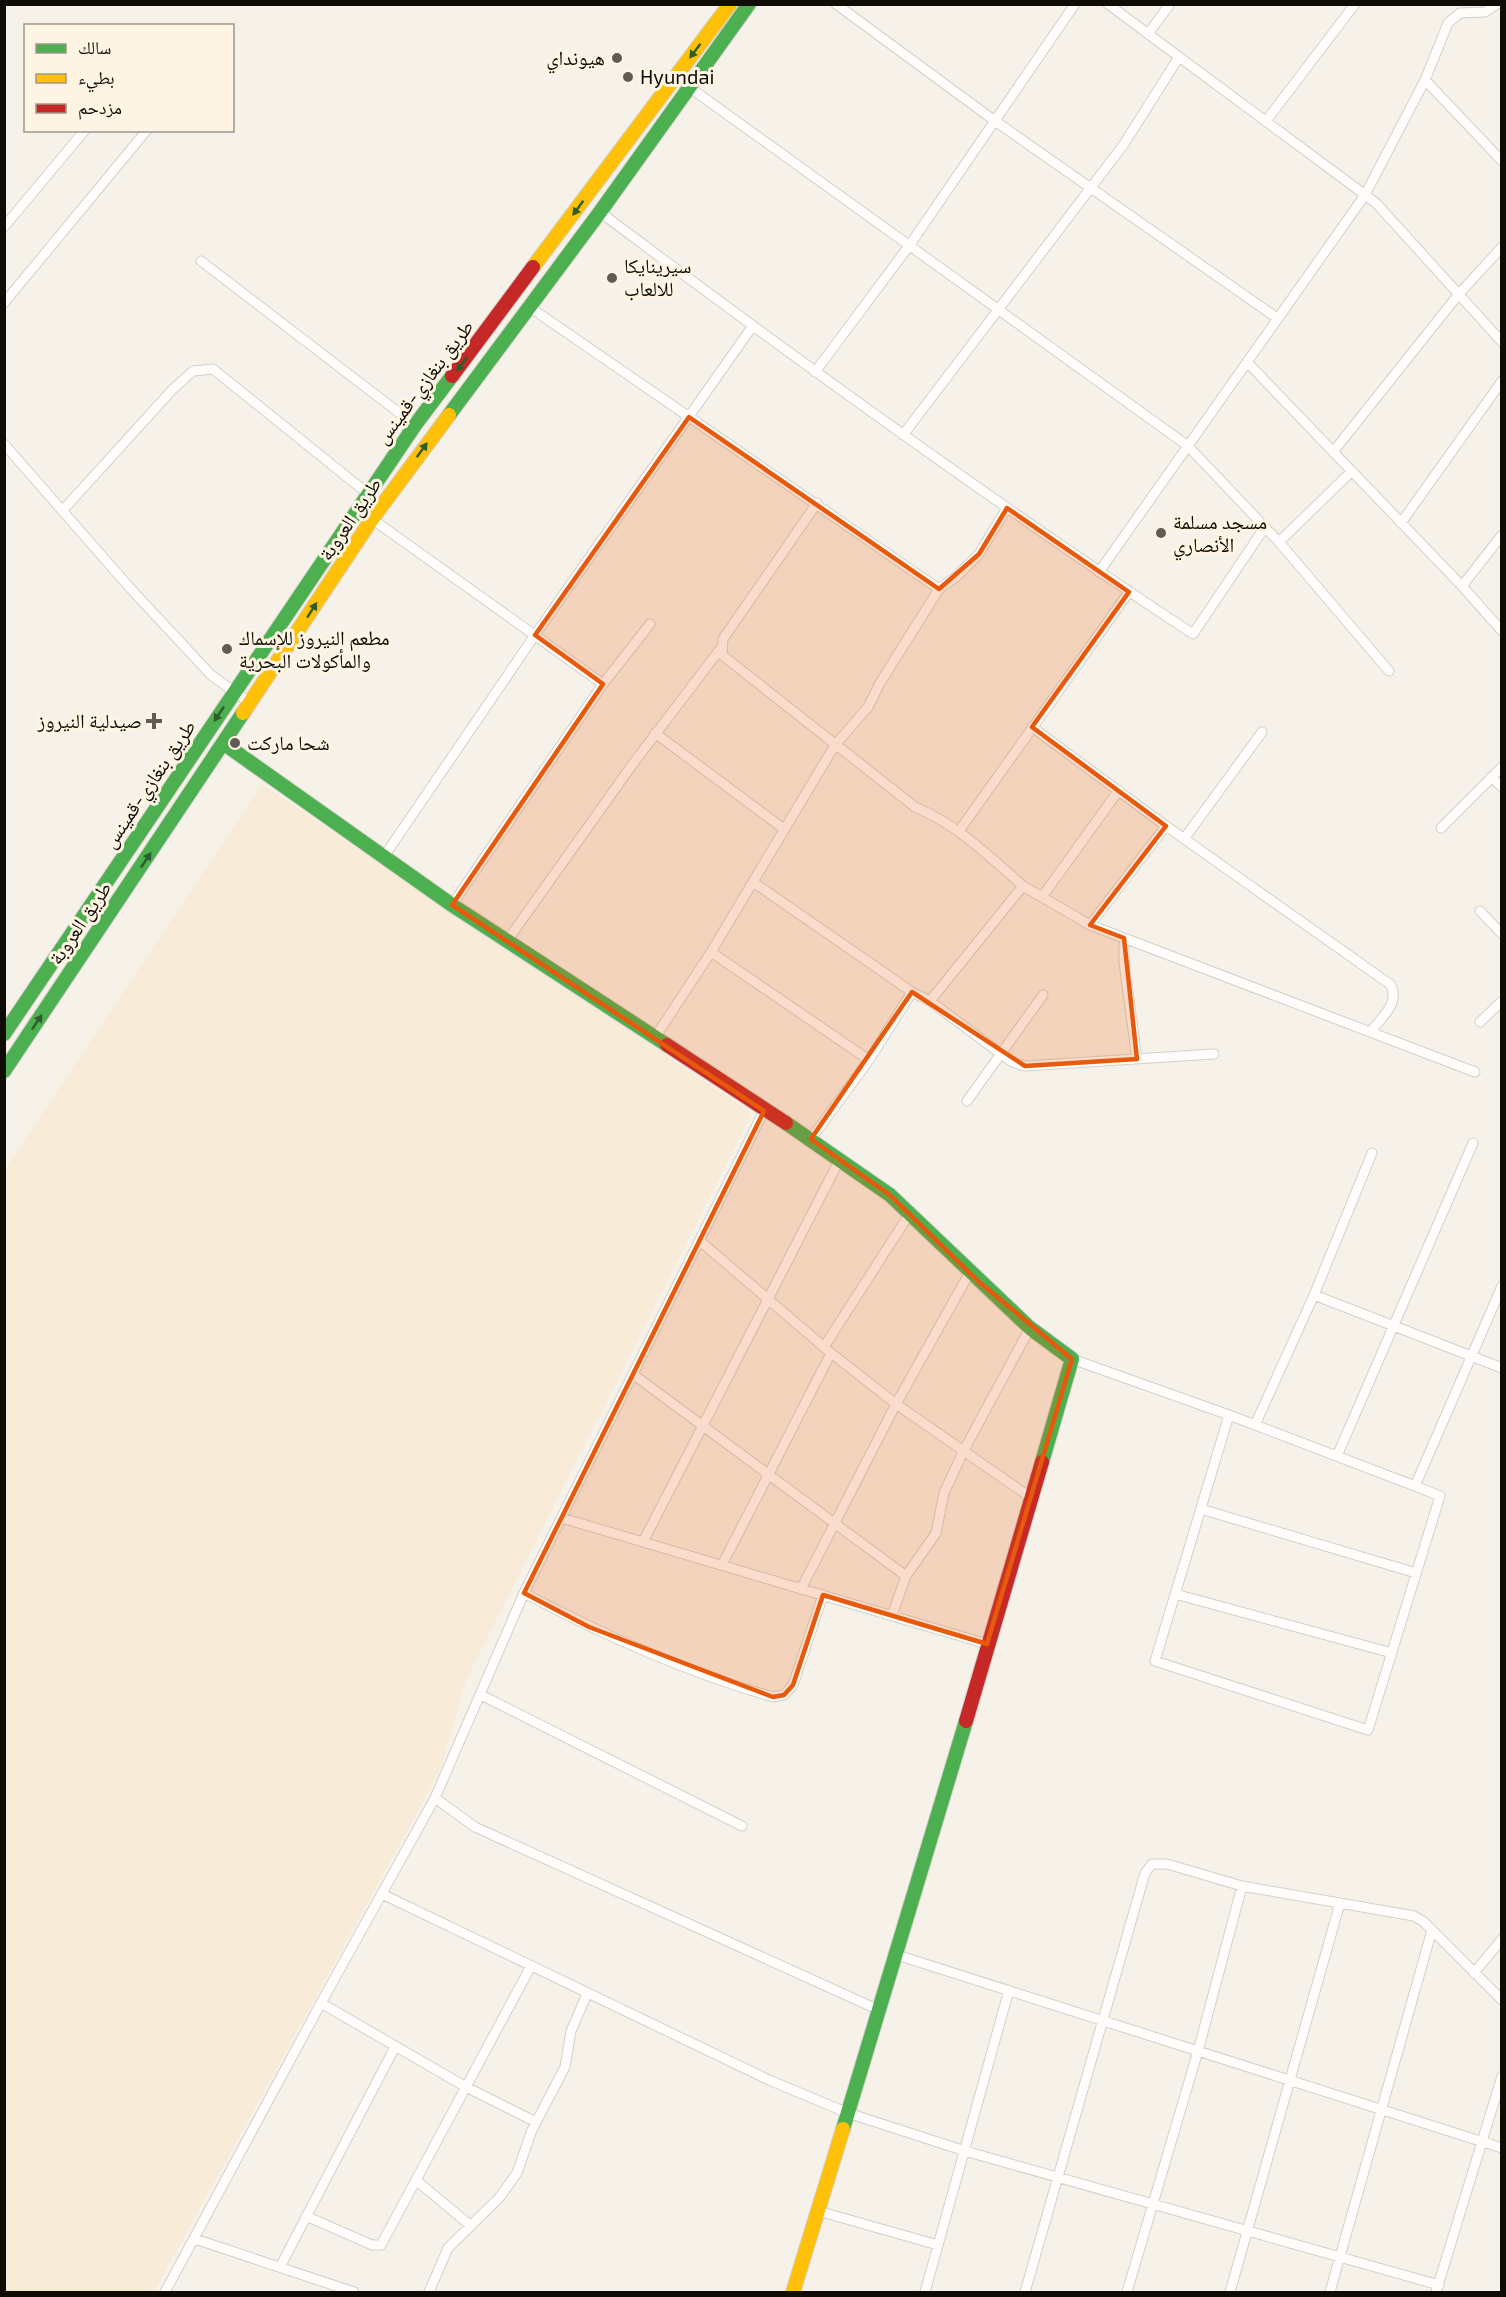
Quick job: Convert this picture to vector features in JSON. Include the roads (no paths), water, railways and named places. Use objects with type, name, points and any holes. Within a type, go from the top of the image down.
[{"type":"main road","name":"طريق بنغازي-قمينس","points":[[4,1034],[415,425],[730,4]]},
{"type":"main road","name":"طريق العروبة","points":[[4,1071],[372,519],[600,212],[749,4]]},
{"type":"main road","points":[[223,743],[452,905],[840,1159],[910,1213],[1030,1328],[1072,1359],[897,1955],[793,2292]]},
{"type":"street","points":[[836,4],[995,122],[1277,318]]},
{"type":"street","points":[[815,372],[909,246],[1075,4]]},
{"type":"street","points":[[1108,4],[1376,203],[1502,342]]},
{"type":"street","points":[[1148,34],[1170,4]]},
{"type":"street","points":[[1266,121],[1355,4]]},
{"type":"street","points":[[1470,4],[1479,12]]},
{"type":"street","points":[[1099,572],[1365,195],[1425,80],[1448,23],[1460,13],[1498,8]]},
{"type":"street","points":[[903,435],[1124,144],[1179,57]]},
{"type":"street","points":[[1425,80],[1502,161]]},
{"type":"street","points":[[689,87],[1188,446],[1266,527],[1389,671]]},
{"type":"street","points":[[4,227],[83,132]]},
{"type":"street","points":[[4,303],[145,132]]},
{"type":"street","points":[[600,212],[752,327],[903,435],[1099,572],[1193,634],[1266,527]]},
{"type":"street","points":[[1333,452],[1458,295],[1502,247]]},
{"type":"street","points":[[201,261],[415,425]]},
{"type":"street","points":[[528,306],[939,589]]},
{"type":"street","points":[[383,858],[535,635],[752,327]]},
{"type":"street","points":[[1247,362],[1462,586],[1502,631]]},
{"type":"street","points":[[63,510],[173,389],[193,371],[213,369],[367,494]]},
{"type":"street","points":[[1401,523],[1502,381]]},
{"type":"street","points":[[4,444],[130,588],[203,666],[250,703]]},
{"type":"street","points":[[1279,542],[1352,471]]},
{"type":"street","points":[[817,503],[723,639],[722,655],[730,664],[915,807],[940,817],[959,831],[1023,886],[1090,925],[1475,1072]]},
{"type":"street","points":[[654,1039],[711,952],[835,745],[868,707],[880,683],[939,589],[957,576],[979,554],[1007,508]]},
{"type":"street","points":[[372,519],[603,684]]},
{"type":"street","points":[[1462,586],[1502,535]]},
{"type":"street","points":[[959,831],[1129,592]]},
{"type":"street","points":[[452,905],[603,684],[650,624]]},
{"type":"street","points":[[507,941],[656,733],[721,648]]},
{"type":"street","points":[[1032,727],[1184,839],[1391,985],[1395,993],[1394,1002],[1370,1032]]},
{"type":"street","points":[[1184,839],[1262,732]]},
{"type":"street","points":[[656,733],[784,829]]},
{"type":"street","points":[[1441,828],[1502,767]]},
{"type":"street","points":[[1491,777],[1502,787]]},
{"type":"street","points":[[1042,897],[1119,790]]},
{"type":"street","points":[[1090,925],[1166,826]]},
{"type":"street","points":[[753,882],[912,992],[930,1001],[1012,1062],[1025,1066],[1214,1054]]},
{"type":"street","points":[[930,1001],[1023,886]]},
{"type":"street","points":[[1480,911],[1502,934]]},
{"type":"street","points":[[1124,938],[1124,963],[1137,1059]]},
{"type":"street","points":[[711,952],[868,1060]]},
{"type":"street","points":[[811,1140],[868,1060],[912,992]]},
{"type":"street","points":[[967,1101],[1043,995]]},
{"type":"street","points":[[1480,1022],[1502,1001]]},
{"type":"street","points":[[165,2292],[435,1798],[524,1593],[764,1111]]},
{"type":"street","points":[[1337,1456],[1473,1143]]},
{"type":"street","points":[[1255,1425],[1314,1295],[1372,1153]]},
{"type":"street","points":[[643,1542],[840,1159]]},
{"type":"street","points":[[722,1565],[770,1476],[828,1350],[910,1213]]},
{"type":"street","points":[[700,1241],[828,1350],[896,1404],[1030,1497]]},
{"type":"street","points":[[801,1589],[896,1404],[970,1272]]},
{"type":"street","points":[[1415,1486],[1502,1286]]},
{"type":"street","points":[[1314,1295],[1394,1328],[1502,1368]]},
{"type":"street","points":[[892,1616],[906,1576],[932,1541],[944,1493],[964,1450],[1030,1328]]},
{"type":"street","points":[[1072,1359],[1229,1415],[1440,1496],[1368,1730],[1155,1661],[1229,1415]]},
{"type":"street","points":[[634,1375],[906,1576]]},
{"type":"street","points":[[1201,1509],[1416,1574]]},
{"type":"street","points":[[562,1518],[987,1644]]},
{"type":"street","points":[[524,1593],[589,1628],[657,1656],[773,1697],[784,1695],[793,1685],[824,1595]]},
{"type":"street","points":[[1175,1594],[1392,1653]]},
{"type":"street","points":[[481,1695],[741,1826]]},
{"type":"street","points":[[435,1798],[475,1827],[879,2010]]},
{"type":"street","points":[[1025,2292],[1149,1866],[1156,1863],[1167,1864],[1242,1886],[1414,1916],[1432,1930],[1502,2001]]},
{"type":"street","points":[[1127,2292],[1198,2051],[1242,1886]]},
{"type":"street","points":[[382,1894],[769,2080],[848,2113],[965,2151],[1340,2257],[1438,2289],[1502,2076]]},
{"type":"street","points":[[1230,2292],[1288,2080],[1340,1903]]},
{"type":"street","points":[[1330,2292],[1432,1930]]},
{"type":"street","points":[[1474,1973],[1502,1939]]},
{"type":"street","points":[[897,1955],[1502,2148]]},
{"type":"street","points":[[306,2216],[379,2246],[417,2181],[531,1966]]},
{"type":"street","points":[[926,2292],[1009,1990]]},
{"type":"street","points":[[429,2292],[448,2248],[499,2198],[517,2173],[536,2122],[565,2067],[569,2038],[587,1994]]},
{"type":"street","points":[[321,2003],[466,2087],[536,2122]]},
{"type":"street","points":[[280,2267],[395,2047]]},
{"type":"street","points":[[417,2181],[471,2226]]},
{"type":"street","points":[[818,2211],[938,2246]]},
{"type":"street","points":[[195,2238],[354,2292]]},
{"type":"place","name":"هيونداي","points":[[617,58]]},
{"type":"place","name":"Hyundai","points":[[628,77]]},
{"type":"place","name":"سيرينايكا للالعاب","points":[[612,278]]},
{"type":"place","name":"مسجد مسلمة الأنصاري","points":[[1161,533]]},
{"type":"place","name":"مطعم النيروز للإسماك والمأكولات البحرية","points":[[227,649]]},
{"type":"place","name":"صيدلية النيروز","points":[[154,721]]},
{"type":"place","name":"شحا ماركت","points":[[235,743]]}]
